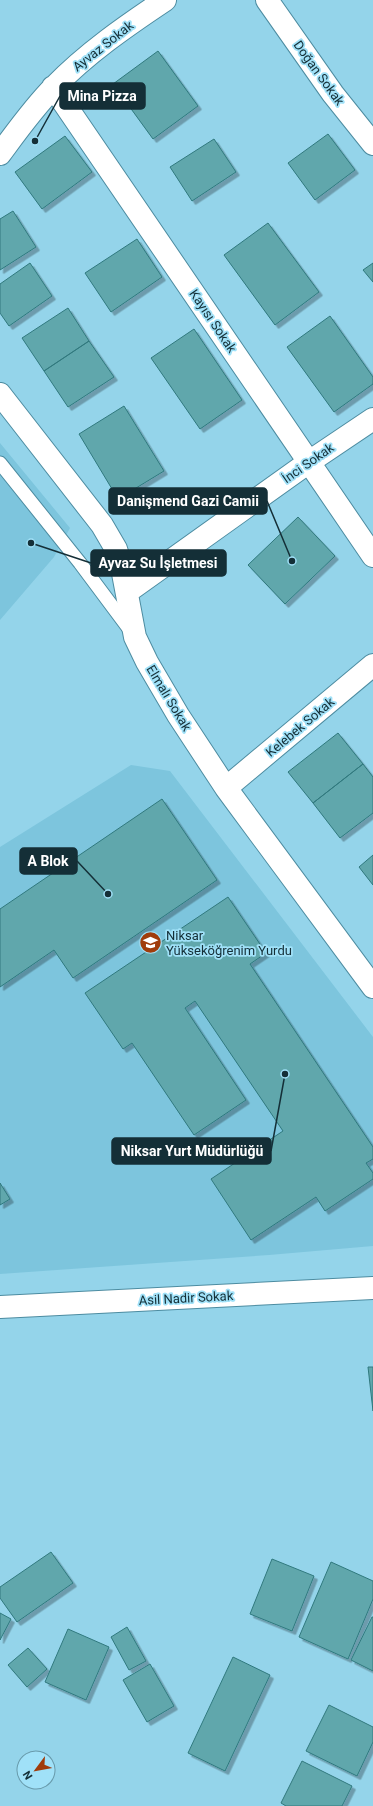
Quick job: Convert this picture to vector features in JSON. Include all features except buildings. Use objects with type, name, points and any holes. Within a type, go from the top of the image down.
[{"type":"street","name":"Ayvaz Sokak","points":[[0,154],[53,88],[103,43],[165,0]]},
{"type":"street","name":"Doğan Sokak","points":[[267,0],[333,94],[373,144]]},
{"type":"street","name":"Kayısı Sokak","points":[[53,88],[373,556]]},
{"type":"street","name":"Elmalı Sokak","points":[[0,394],[102,525],[116,549],[127,592],[135,636],[147,662],[174,708],[226,788],[373,987]]},
{"type":"street","name":"İnci Sokak","points":[[127,592],[309,462],[373,420]]},
{"type":"street","name":"Kelebek Sokak","points":[[226,788],[373,665]]},
{"type":"street","name":"Asil Nadir Sokak","points":[[0,1307],[373,1288]]},
{"type":"lane","points":[[0,463],[76,558],[135,636]]},
{"type":"shaded area","points":[[0,443],[70,528],[54,557],[0,620]]},
{"type":"shaded area","name":"Niksar Yükseköğrenim Yurdu","points":[[131,765],[170,771],[373,1037],[373,1246],[0,1274],[0,847]]},
{"type":"place","name":"Mina Pizza","points":[[35,141]]},
{"type":"place","name":"Ayvaz Su İşletmesi","points":[[31,543]]},
{"type":"place","name":"Danişmend Gazi Camii","points":[[292,561]]},
{"type":"place","name":"A Blok","points":[[108,894]]},
{"type":"place","name":"Niksar Yükseköğrenim Yurdu","points":[[150,942]]},
{"type":"place","name":"Niksar Yurt Müdürlüğü","points":[[285,1074]]}]
